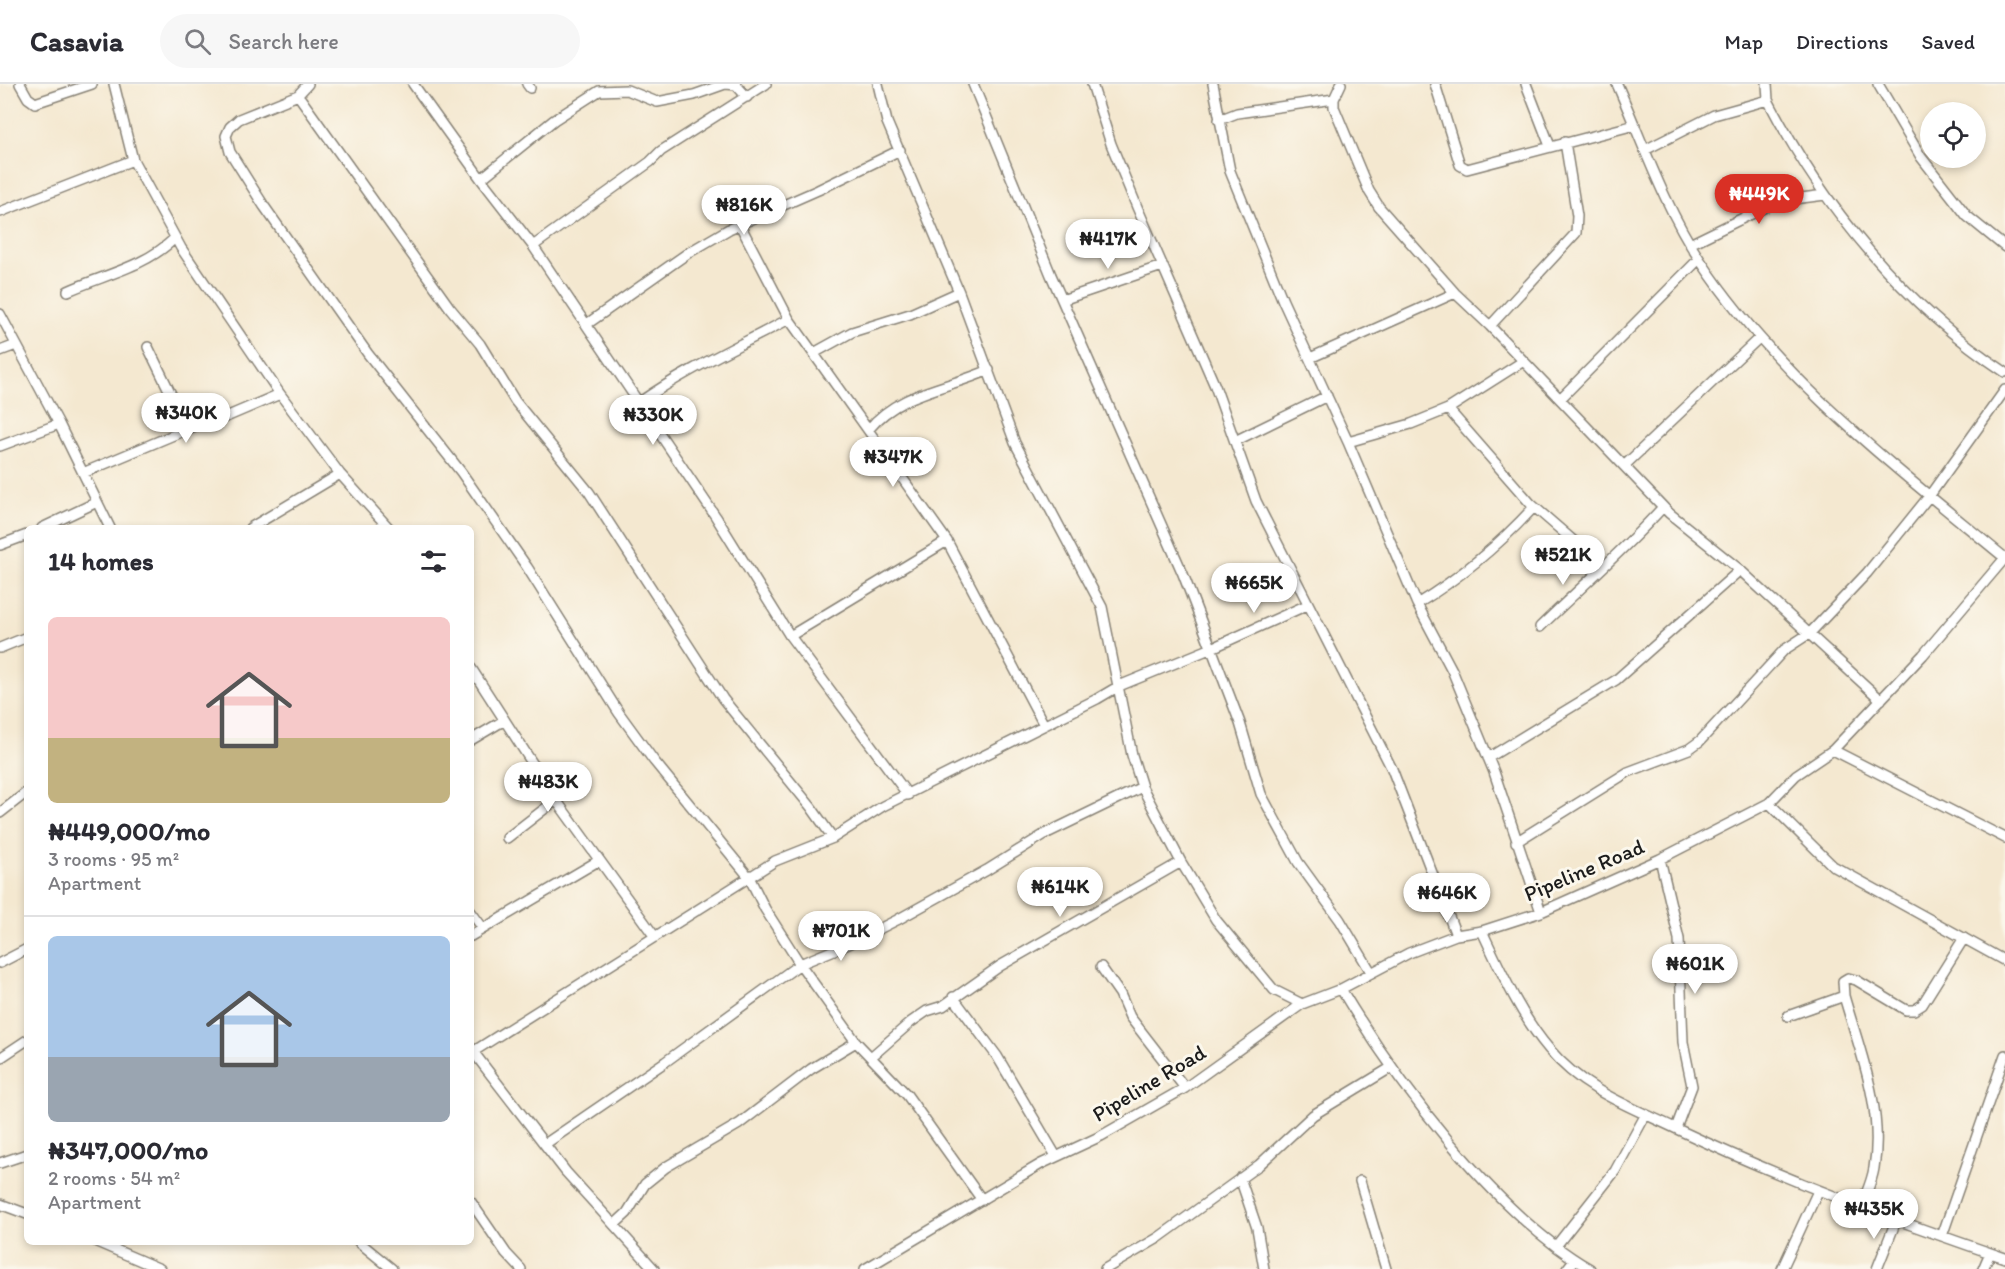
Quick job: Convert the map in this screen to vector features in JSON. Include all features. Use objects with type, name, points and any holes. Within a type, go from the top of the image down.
[{"type":"street","points":[[20,84],[28,98],[35,103],[92,84]]},
{"type":"street","points":[[114,84],[133,160],[176,238],[280,394],[340,474],[386,525]]},
{"type":"street","points":[[309,84],[298,95],[239,119],[230,127],[226,136],[230,152],[264,206],[361,344],[461,472],[527,567],[619,713],[654,761],[749,877],[765,909],[800,964],[856,1042],[907,1095],[982,1200]]},
{"type":"street","points":[[413,84],[481,179],[533,246],[587,324],[640,402],[790,636],[908,795]]},
{"type":"street","points":[[481,179],[554,120],[599,91],[627,90],[657,102],[725,84],[735,85],[747,97]]},
{"type":"street","points":[[533,246],[650,162],[661,151],[766,84]]},
{"type":"street","points":[[878,84],[887,122],[959,292],[1026,468],[1102,607],[1132,755],[1142,787],[1181,862],[1216,920],[1274,990],[1302,1004]]},
{"type":"street","points":[[974,84],[1062,300],[1183,574],[1240,723],[1261,794],[1298,862],[1340,920],[1371,972]]},
{"type":"street","points":[[1092,84],[1111,144],[1215,386],[1256,501],[1392,769],[1456,935]]},
{"type":"street","points":[[1213,84],[1230,171],[1282,301],[1348,442],[1417,604],[1452,670],[1488,758],[1541,912]]},
{"type":"street","points":[[1341,84],[1334,99],[1334,107],[1369,191],[1455,293],[1490,326],[1663,507],[1740,570],[1881,700]]},
{"type":"street","points":[[1435,84],[1460,165],[1467,170],[1635,125]]},
{"type":"street","points":[[1526,84],[1550,146]]},
{"type":"street","points":[[1617,84],[1669,205],[1699,259],[1759,338],[1866,442],[2005,558]]},
{"type":"street","points":[[1767,84],[1768,100],[1826,195],[1857,238],[1910,296],[1981,357],[2005,372]]},
{"type":"street","points":[[1878,84],[1921,157],[1960,208],[2005,247]]},
{"type":"street","points":[[298,95],[450,308],[480,344],[515,401],[589,492],[723,699],[811,807],[833,838]]},
{"type":"street","points":[[1219,120],[1237,113],[1334,99]]},
{"type":"street","points":[[1645,150],[1714,115],[1768,100]]},
{"type":"street","points":[[1490,326],[1576,233],[1577,216],[1565,142]]},
{"type":"street","points":[[587,324],[688,253],[739,223],[818,190],[900,150]]},
{"type":"street","points":[[0,212],[133,160]]},
{"type":"street","points":[[1692,243],[1778,201],[1826,195]]},
{"type":"street","points":[[739,223],[789,319],[947,541],[1044,724]]},
{"type":"street","points":[[68,291],[136,266],[160,253],[176,238]]},
{"type":"street","points":[[1560,399],[1699,259]]},
{"type":"street","points":[[1062,300],[1162,266]]},
{"type":"street","points":[[814,353],[852,332],[910,314],[959,292]]},
{"type":"street","points":[[1310,358],[1455,293]]},
{"type":"street","points":[[0,314],[59,424],[108,525]]},
{"type":"street","points":[[640,402],[694,367],[725,354],[789,319]]},
{"type":"street","points":[[1625,465],[1759,338]]},
{"type":"street","points":[[0,351],[16,345]]},
{"type":"street","points":[[148,347],[188,429]]},
{"type":"street","points":[[1348,442],[1411,424],[1448,409],[1522,362]]},
{"type":"street","points":[[869,429],[879,416],[899,402],[965,381],[989,370]]},
{"type":"street","points":[[1516,842],[1628,772],[1689,749],[1700,741],[1784,650],[1810,633],[1867,573],[1930,495],[2005,390]]},
{"type":"street","points":[[83,473],[280,394]]},
{"type":"street","points":[[1234,441],[1327,396]]},
{"type":"street","points":[[1448,409],[1534,507],[1599,563],[1605,564]]},
{"type":"street","points":[[0,446],[59,424]]},
{"type":"street","points":[[255,525],[340,474]]},
{"type":"street","points":[[48,525],[97,502]]},
{"type":"street","points":[[1417,604],[1448,585],[1506,538],[1534,507]]},
{"type":"street","points":[[1540,627],[1605,564],[1620,554],[1663,507]]},
{"type":"street","points":[[0,544],[24,536]]},
{"type":"street","points":[[790,636],[947,541]]},
{"type":"street","name":"Pipeline Road","points":[[865,1269],[1056,1156],[1101,1136],[1185,1088],[1302,1004],[1341,989],[1371,972],[1456,935],[1482,931],[1541,912],[1660,859],[1768,803],[1796,775],[1833,750],[1881,700],[2005,558]]},
{"type":"street","points":[[1488,758],[1616,680],[1740,570]]},
{"type":"street","points":[[474,1050],[749,877],[799,849],[833,838],[883,806],[1119,686],[1212,648],[1307,605]]},
{"type":"street","points":[[0,648],[24,638]]},
{"type":"street","points":[[474,673],[556,800],[655,937]]},
{"type":"street","points":[[474,738],[503,721]]},
{"type":"street","points":[[1833,750],[2005,838]]},
{"type":"street","points":[[544,1144],[665,1062],[800,964],[851,943],[897,920],[987,870],[1045,834],[1142,787]]},
{"type":"street","points":[[0,813],[24,794]]},
{"type":"street","points":[[507,838],[556,800]]},
{"type":"street","points":[[1768,803],[1833,866],[2005,961]]},
{"type":"street","points":[[1660,859],[1679,939],[1683,1042],[1692,1086],[1676,1128]]},
{"type":"street","points":[[474,934],[598,861]]},
{"type":"street","points":[[871,1057],[911,1022],[1033,945],[1066,929],[1181,862]]},
{"type":"street","points":[[474,916],[482,927]]},
{"type":"street","points":[[1482,931],[1512,993],[1550,1050],[1587,1083],[1644,1116],[1818,1191],[1896,1221],[2005,1258]]},
{"type":"street","points":[[1861,1208],[1874,1170],[1877,1132],[1872,1094],[1844,996],[1843,981],[1848,978],[1906,1010],[1914,1010],[1922,1005],[1964,938]]},
{"type":"street","points":[[0,963],[24,951]]},
{"type":"street","points":[[1101,967],[1120,994],[1130,1017],[1185,1088]]},
{"type":"street","points":[[1341,989],[1392,1067],[1471,1166],[1539,1234],[1590,1269]]},
{"type":"street","points":[[1788,1016],[1844,996]]},
{"type":"street","points":[[953,997],[997,1056],[1056,1156]]},
{"type":"street","points":[[0,1058],[24,1042]]},
{"type":"street","points":[[614,1225],[627,1213],[645,1184],[666,1167],[739,1124],[811,1069],[856,1042]]},
{"type":"street","points":[[474,1054],[544,1144],[654,1269]]},
{"type":"street","points":[[1942,1236],[2005,1055]]},
{"type":"street","points":[[1105,1269],[1158,1238],[1259,1165],[1313,1115],[1392,1067]]},
{"type":"street","points":[[1556,1246],[1615,1171],[1644,1116]]},
{"type":"street","points":[[0,1163],[24,1155]]},
{"type":"street","points":[[1240,1178],[1257,1228],[1264,1269]]},
{"type":"street","points":[[1360,1181],[1386,1269]]},
{"type":"street","points":[[1782,1269],[1818,1191]]},
{"type":"street","points":[[0,1204],[24,1213]]},
{"type":"street","points":[[474,1206],[506,1253],[521,1269]]},
{"type":"street","points":[[1877,1269],[1896,1221]]},
{"type":"street","points":[[104,1245],[160,1269]]},
{"type":"street","points":[[363,1245],[392,1269]]},
{"type":"street","points":[[1983,1269],[1989,1253]]},
{"type":"street","points":[[1567,1269],[1574,1260]]}]
